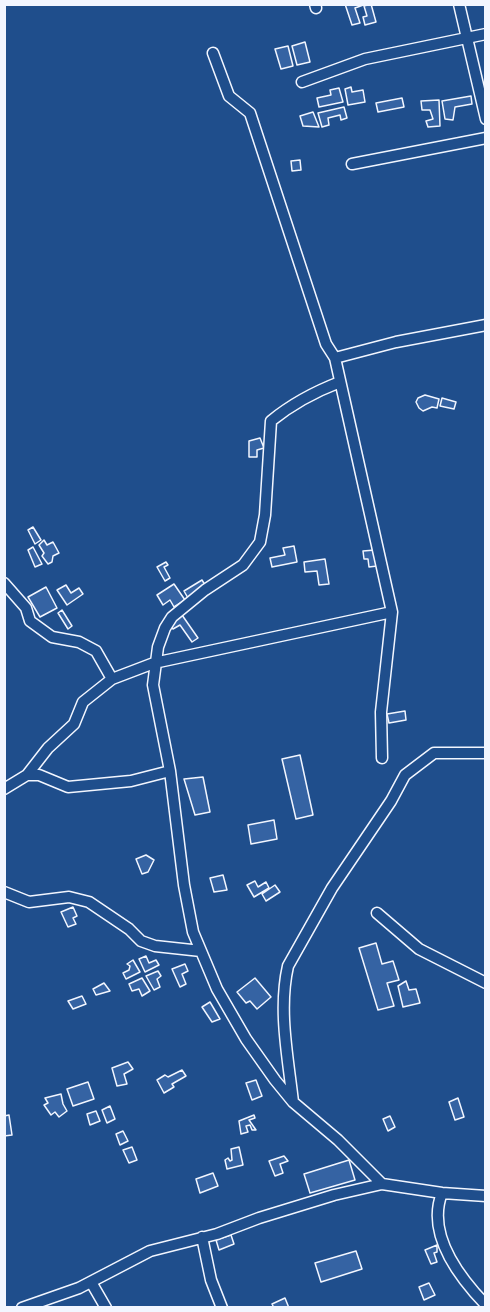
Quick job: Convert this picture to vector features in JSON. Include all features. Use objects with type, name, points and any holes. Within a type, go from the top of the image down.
[{"type":"street","points":[[459,4],[486,119]]},
{"type":"street","points":[[302,82],[365,59],[466,36],[486,34]]},
{"type":"street","points":[[213,53],[229,96],[250,113],[326,344],[335,358],[392,612],[381,712],[381,758]]},
{"type":"street","points":[[352,164],[486,138]]},
{"type":"street","points":[[335,358],[396,342],[486,325]]},
{"type":"street","points":[[340,382],[315,391],[291,404],[271,421],[261,542],[243,565],[205,590],[172,616],[165,628],[154,663],[153,684],[170,771],[184,885],[193,932],[217,989],[246,1039],[293,1102],[338,1140],[382,1184]]},
{"type":"street","points":[[4,583],[26,608],[30,621],[52,637],[79,642],[96,651],[112,679]]},
{"type":"street","points":[[4,789],[27,775],[48,748],[74,724],[83,702],[112,679],[154,663],[392,612]]},
{"type":"street","points":[[293,1102],[284,1022],[285,980],[288,966],[332,888],[391,801],[405,776],[434,753],[486,753]]},
{"type":"street","points":[[27,775],[39,775],[68,787],[131,781],[170,771]]},
{"type":"street","points":[[4,892],[29,902],[69,897],[89,902],[129,929],[141,940],[155,946],[201,951]]},
{"type":"street","points":[[377,913],[419,949],[486,983]]},
{"type":"street","points":[[22,1308],[56,1297],[150,1251],[334,1195],[382,1184],[442,1193],[486,1196]]},
{"type":"street","points":[[442,1193],[438,1203],[437,1219],[440,1234],[459,1272],[486,1305]]},
{"type":"street","points":[[202,1237],[212,1280],[222,1308]]},
{"type":"street","points":[[91,1281],[106,1308]]},
{"type":"building","points":[[345,4],[366,4],[355,8],[360,23],[352,25]]},
{"type":"building","points":[[371,4],[376,22],[365,25],[363,17],[367,16],[364,6]]},
{"type":"building","points":[[305,42],[310,62],[297,65],[292,46]]},
{"type":"building","points":[[288,46],[293,66],[281,69],[275,49]]},
{"type":"building","points":[[351,87],[352,92],[363,90],[365,102],[348,105],[345,89]]},
{"type":"building","points":[[339,88],[343,102],[319,107],[317,98],[331,95],[330,90]]},
{"type":"building","points":[[471,96],[472,104],[455,107],[453,120],[445,119],[442,101]]},
{"type":"building","points":[[402,98],[404,107],[378,112],[376,103]]},
{"type":"building","points":[[439,100],[440,126],[428,127],[426,121],[433,119],[430,110],[422,110],[421,101]]},
{"type":"building","points":[[344,107],[347,118],[341,120],[340,115],[328,118],[329,125],[322,127],[318,113]]},
{"type":"building","points":[[313,112],[319,127],[303,126],[300,116]]},
{"type":"building","points":[[300,160],[301,170],[292,171],[291,161]]},
{"type":"building","points":[[425,395],[439,399],[437,408],[432,407],[423,411],[419,408],[416,402],[418,398]]},
{"type":"building","points":[[442,398],[456,402],[454,409],[440,406]]},
{"type":"building","points":[[260,438],[264,448],[257,450],[257,457],[249,457],[249,441]]},
{"type":"building","points":[[33,527],[41,540],[35,544],[28,530]]},
{"type":"building","points":[[44,540],[47,545],[53,542],[59,553],[53,556],[52,562],[48,564],[42,556],[44,553],[39,545]]},
{"type":"building","points":[[294,546],[297,562],[272,567],[270,558],[285,555],[283,548]]},
{"type":"building","points":[[33,547],[42,564],[35,567],[28,550]]},
{"type":"building","points":[[375,550],[377,566],[369,567],[368,559],[364,559],[363,551]]},
{"type":"building","points":[[325,559],[329,584],[319,585],[317,571],[305,572],[304,562]]},
{"type":"building","points":[[166,562],[168,565],[164,567],[170,578],[165,581],[157,567]]},
{"type":"building","points":[[202,580],[210,593],[188,598],[184,591]]},
{"type":"building","points":[[174,584],[185,600],[174,607],[170,600],[163,605],[157,595]]},
{"type":"building","points":[[66,585],[71,593],[79,588],[83,594],[67,605],[57,590]]},
{"type":"building","points":[[46,587],[57,608],[40,617],[28,597]]},
{"type":"building","points":[[62,610],[72,626],[68,629],[58,613]]},
{"type":"building","points":[[182,615],[198,638],[192,642],[180,625],[173,629],[169,624]]},
{"type":"building","points":[[405,711],[406,720],[389,723],[387,714]]},
{"type":"building","points":[[300,755],[313,815],[296,819],[282,759]]},
{"type":"building","points":[[203,777],[210,812],[195,815],[184,779]]},
{"type":"building","points":[[274,820],[277,839],[251,844],[248,825]]},
{"type":"building","points":[[146,855],[154,860],[148,872],[142,874],[136,859]]},
{"type":"building","points":[[223,875],[227,890],[214,892],[210,878]]},
{"type":"building","points":[[255,881],[258,887],[266,882],[269,888],[254,897],[247,885]]},
{"type":"building","points":[[275,885],[280,892],[266,901],[262,894]]},
{"type":"building","points":[[73,907],[77,916],[73,918],[76,924],[68,927],[61,912]]},
{"type":"building","points":[[376,943],[382,964],[393,961],[399,980],[387,983],[394,1006],[378,1010],[359,948]]},
{"type":"building","points":[[146,956],[149,963],[156,960],[159,965],[145,972],[139,959]]},
{"type":"building","points":[[133,960],[140,972],[126,979],[123,973],[129,970],[130,966],[127,964]]},
{"type":"building","points":[[185,964],[188,971],[182,974],[186,984],[180,987],[172,969]]},
{"type":"building","points":[[158,971],[161,976],[157,979],[160,987],[154,990],[146,976]]},
{"type":"building","points":[[142,978],[150,991],[142,996],[139,989],[132,991],[129,984]]},
{"type":"building","points":[[255,978],[271,997],[257,1009],[250,1001],[246,1003],[237,992]]},
{"type":"building","points":[[406,981],[409,990],[416,989],[420,1003],[403,1007],[398,986]]},
{"type":"building","points":[[104,983],[110,991],[96,995],[93,989]]},
{"type":"building","points":[[82,996],[86,1004],[73,1009],[68,1001]]},
{"type":"building","points":[[210,1002],[220,1019],[212,1022],[202,1007]]},
{"type":"building","points":[[128,1062],[133,1069],[124,1074],[127,1084],[117,1086],[112,1068]]},
{"type":"building","points":[[182,1070],[186,1076],[172,1084],[174,1087],[164,1093],[157,1080]]},
{"type":"building","points":[[256,1080],[262,1096],[252,1100],[246,1083]]},
{"type":"building","points":[[88,1082],[94,1099],[73,1106],[67,1089]]},
{"type":"building","points":[[61,1094],[67,1111],[59,1117],[55,1112],[51,1115],[44,1105],[48,1103],[45,1098]]},
{"type":"building","points":[[458,1098],[464,1117],[455,1120],[449,1102]]},
{"type":"building","points":[[110,1106],[115,1119],[107,1123],[102,1110]]},
{"type":"building","points":[[96,1111],[100,1121],[90,1125],[87,1114]]},
{"type":"building","points":[[9,1115],[12,1135],[4,1136],[4,1116]]},
{"type":"building","points":[[254,1115],[255,1118],[249,1120],[256,1130],[252,1130],[250,1125],[246,1126],[248,1132],[241,1134],[239,1121]]},
{"type":"building","points":[[390,1116],[395,1127],[388,1131],[383,1119]]},
{"type":"building","points":[[123,1131],[128,1141],[120,1145],[116,1134]]},
{"type":"building","points":[[132,1147],[137,1160],[129,1163],[123,1150]]},
{"type":"building","points":[[239,1147],[243,1165],[227,1169],[225,1160],[228,1158],[232,1160],[231,1149]]},
{"type":"building","points":[[284,1156],[288,1161],[280,1164],[283,1173],[275,1176],[269,1161]]},
{"type":"building","points":[[349,1160],[355,1180],[310,1193],[304,1174]]},
{"type":"building","points":[[213,1173],[218,1186],[200,1193],[196,1179]]},
{"type":"building","points":[[231,1235],[234,1244],[219,1250],[216,1240]]},
{"type":"building","points":[[437,1245],[437,1252],[434,1253],[437,1262],[431,1264],[425,1250]]},
{"type":"building","points":[[356,1251],[362,1269],[321,1282],[315,1263]]},
{"type":"building","points":[[429,1283],[435,1295],[424,1300],[419,1287]]},
{"type":"building","points":[[285,1298],[289,1308],[274,1308],[272,1304]]}]
